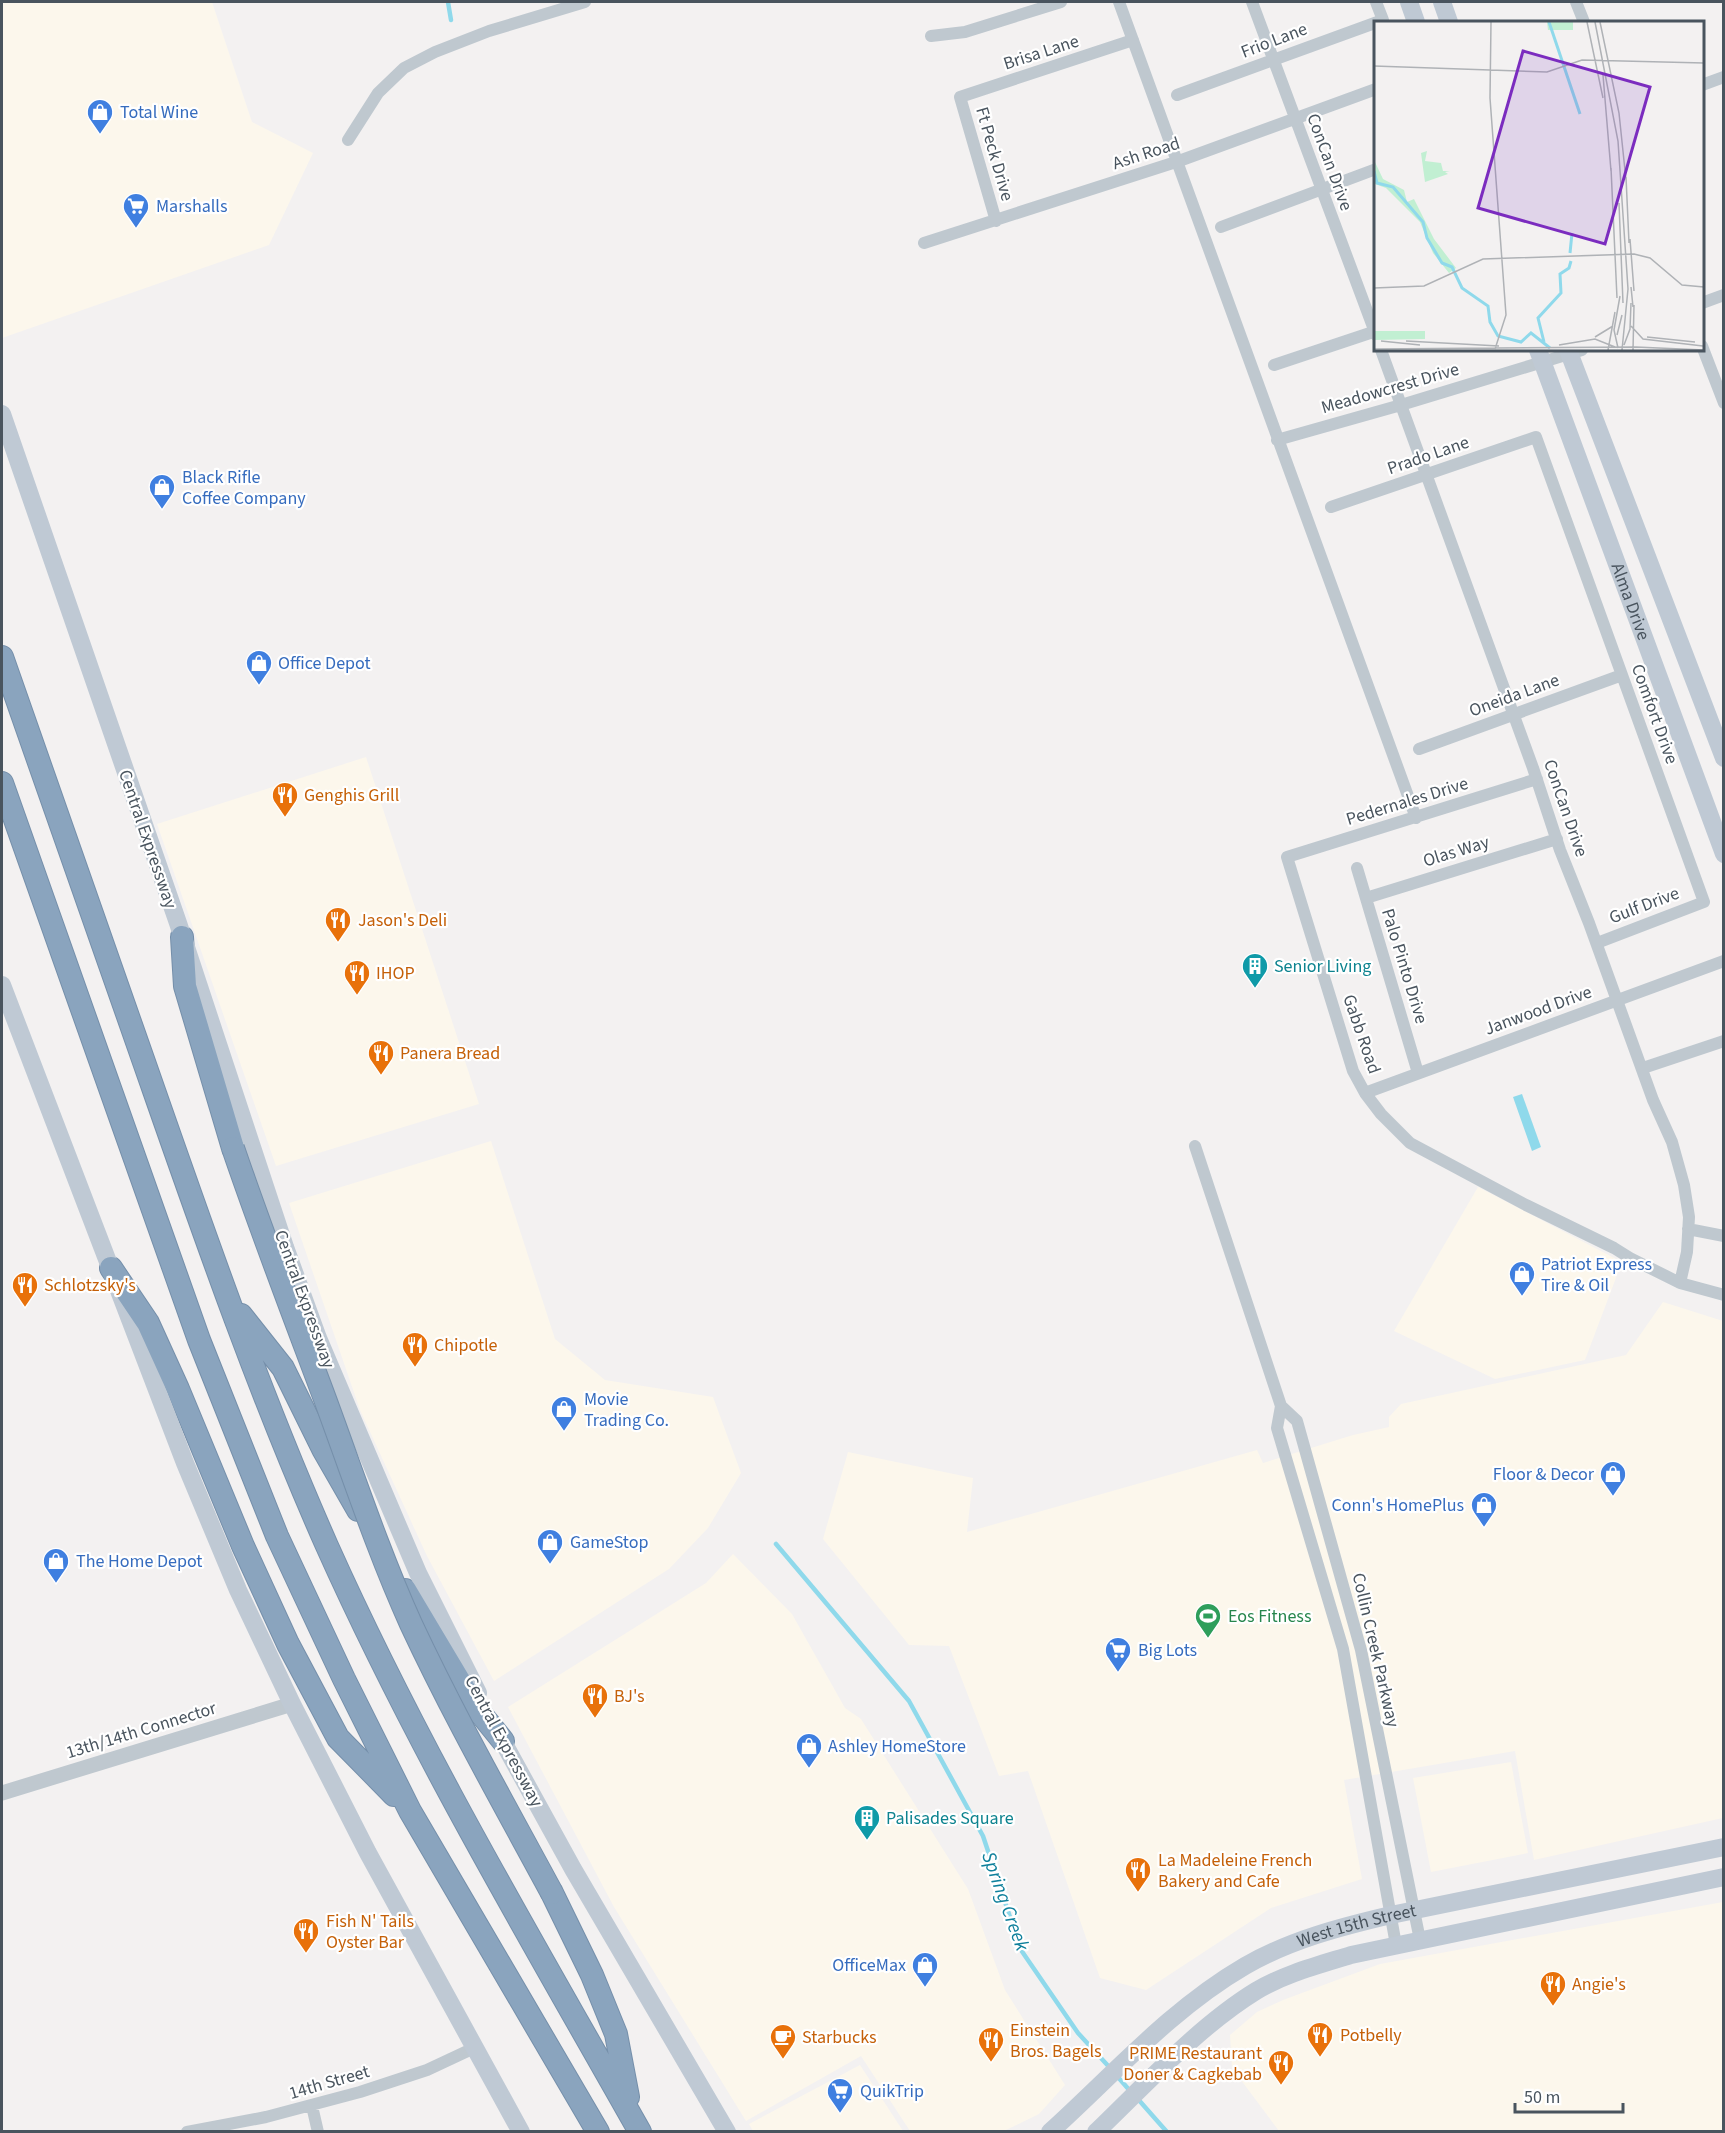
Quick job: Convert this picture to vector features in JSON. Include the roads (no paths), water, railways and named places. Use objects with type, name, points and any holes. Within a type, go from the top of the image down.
[{"type":"highway","points":[[2,657],[227,1298],[305,1496],[395,1689],[474,1839],[636,2124]]},
{"type":"highway","points":[[2,783],[174,1269],[237,1438],[277,1536],[410,1811],[598,2132]]},
{"type":"highway","points":[[182,937],[185,986],[233,1148],[260,1230],[302,1335],[377,1542],[410,1621],[468,1740],[552,1893],[592,1974],[616,2034],[636,2124]]},
{"type":"highway","points":[[111,1268],[148,1323],[248,1557],[288,1644],[338,1738],[410,1811]]},
{"type":"highway","points":[[227,1298],[283,1368],[323,1449],[441,1653],[473,1704],[503,1741]]},
{"type":"main road","points":[[1409,2],[1416,21]]},
{"type":"main road","points":[[1442,2],[1449,21]]},
{"type":"main road","name":"Alma Drive","points":[[1573,351],[1724,758]]},
{"type":"main road","name":"Alma Drive","points":[[1540,356],[1724,854]]},
{"type":"main road","name":"Central Expressway","points":[[2,414],[182,937],[285,1247],[318,1338],[376,1477],[418,1572],[503,1741],[573,1869],[727,2132]]},
{"type":"main road","points":[[2,985],[219,1545],[292,1704],[368,1853],[521,2132]]},
{"type":"main road","name":"West 15th Street","points":[[1050,2132],[1172,2017],[1245,1966],[1294,1942],[1337,1928],[1391,1915],[1724,1847]]},
{"type":"main road","points":[[1668,1858],[1676,1886]]},
{"type":"main road","name":"West 15th Street","points":[[1096,2132],[1225,2012],[1257,1990],[1291,1975],[1351,1955],[1724,1877]]},
{"type":"street","points":[[348,140],[378,93],[404,68],[435,52],[489,31],[585,2]]},
{"type":"street","points":[[931,36],[965,32],[1061,2]]},
{"type":"street","points":[[1119,2],[1179,161],[1277,440],[1416,818]]},
{"type":"street","name":"ConCan Drive","points":[[1252,2],[1374,329]]},
{"type":"street","name":"Frio Lane","points":[[1376,2],[1383,20],[1380,21]]},
{"type":"street","points":[[1576,2],[1584,21]]},
{"type":"street","name":"Frio Lane","points":[[1177,95],[1374,23]]},
{"type":"street","name":"Brisa Lane","points":[[960,97],[1133,40]]},
{"type":"street","points":[[1704,84],[1724,77]]},
{"type":"street","name":"Ash Road","points":[[924,243],[1179,161],[1374,90]]},
{"type":"street","name":"Ft Peck Drive","points":[[960,97],[996,221]]},
{"type":"street","points":[[1221,227],[1374,170]]},
{"type":"street","points":[[1704,302],[1724,295]]},
{"type":"street","points":[[1274,365],[1374,332]]},
{"type":"street","name":"ConCan Drive","points":[[1381,351],[1557,839],[1653,1100],[1672,1142],[1684,1185],[1689,1217],[1687,1252],[1680,1283]]},
{"type":"street","name":"Meadowcrest Drive","points":[[1277,440],[1401,405],[1540,356],[1573,351]]},
{"type":"street","points":[[1704,351],[1724,404]]},
{"type":"street","name":"Prado Lane","points":[[1331,507],[1536,437]]},
{"type":"street","name":"Comfort Drive","points":[[1536,437],[1704,902]]},
{"type":"street","name":"Oneida Lane","points":[[1419,749],[1622,675]]},
{"type":"street","name":"Pedernales Drive","points":[[1287,857],[1537,779]]},
{"type":"street","name":"Olas Way","points":[[1366,898],[1557,839]]},
{"type":"street","name":"Gabb Road","points":[[1287,857],[1353,1071],[1365,1093],[1381,1114],[1410,1143],[1680,1283]]},
{"type":"street","name":"Palo Pinto Drive","points":[[1357,868],[1418,1073]]},
{"type":"street","name":"Gulf Drive","points":[[1597,943],[1704,902]]},
{"type":"street","name":"Janwood Drive","points":[[1365,1093],[1724,961]]},
{"type":"street","points":[[1643,1068],[1724,1041]]},
{"type":"street","name":"Collin Creek Parkway","points":[[1195,1146],[1281,1406],[1297,1421],[1358,1638],[1420,1940]]},
{"type":"street","points":[[1688,1228],[1724,1236]]},
{"type":"street","points":[[1680,1283],[1724,1295]]},
{"type":"street","name":"Collin Creek Parkway","points":[[1281,1406],[1276,1428],[1343,1649],[1396,1945]]},
{"type":"street","name":"13th/14th Connector","points":[[2,1793],[292,1704]]},
{"type":"street","name":"14th Street","points":[[187,2132],[312,2106],[427,2070],[474,2048]]},
{"type":"street","points":[[312,2106],[318,2132]]},
{"type":"water","points":[[1522,1094],[1541,1147],[1532,1151],[1513,1097]]},
{"type":"waterway","name":"Spring Creek","points":[[448,2],[451,20]]},
{"type":"waterway","name":"Spring Creek","points":[[776,1544],[909,1701],[983,1836],[1021,1950],[1078,2033],[1111,2069]]},
{"type":"waterway","name":"Spring Creek","points":[[1117,2076],[1131,2092]]},
{"type":"waterway","name":"Spring Creek","points":[[1137,2098],[1167,2132]]},
{"type":"place","name":"Total Wine","points":[[100,135]]},
{"type":"place","name":"Marshalls","points":[[136,229]]},
{"type":"place","name":"Black Rifle Coffee Company","points":[[162,510]]},
{"type":"place","name":"Office Depot","points":[[259,686]]},
{"type":"place","name":"Genghis Grill","points":[[285,818]]},
{"type":"place","name":"Jason's Deli","points":[[338,943]]},
{"type":"place","name":"Senior Living","points":[[1255,989]]},
{"type":"place","name":"IHOP","points":[[357,996]]},
{"type":"place","name":"Panera Bread","points":[[381,1076]]},
{"type":"place","name":"Patriot Express Tire & Oil","points":[[1522,1297]]},
{"type":"place","name":"Schlotzsky's","points":[[25,1308]]},
{"type":"place","name":"Chipotle","points":[[415,1368]]},
{"type":"place","name":"Movie Trading Co.","points":[[564,1432]]},
{"type":"place","name":"Floor & Decor","points":[[1613,1497]]},
{"type":"place","name":"Conn's HomePlus","points":[[1484,1528]]},
{"type":"place","name":"GameStop","points":[[550,1565]]},
{"type":"place","name":"The Home Depot","points":[[56,1584]]},
{"type":"place","name":"Eos Fitness","points":[[1208,1639]]},
{"type":"place","name":"Big Lots","points":[[1118,1673]]},
{"type":"place","name":"BJ's","points":[[595,1719]]},
{"type":"place","name":"Ashley HomeStore","points":[[809,1769]]},
{"type":"place","name":"Palisades Square","points":[[867,1841]]},
{"type":"place","name":"La Madeleine French Bakery and Cafe","points":[[1138,1893]]},
{"type":"place","name":"Fish N' Tails Oyster Bar","points":[[306,1954]]},
{"type":"place","name":"OfficeMax","points":[[925,1988]]},
{"type":"place","name":"Angie's","points":[[1553,2007]]},
{"type":"place","name":"Potbelly","points":[[1320,2058]]},
{"type":"place","name":"Starbucks","points":[[783,2060]]},
{"type":"place","name":"Einstein Bros. Bagels","points":[[991,2063]]},
{"type":"place","name":"PRIME Restaurant Doner & Cagkebab","points":[[1281,2086]]},
{"type":"place","name":"QuikTrip","points":[[840,2114]]}]
